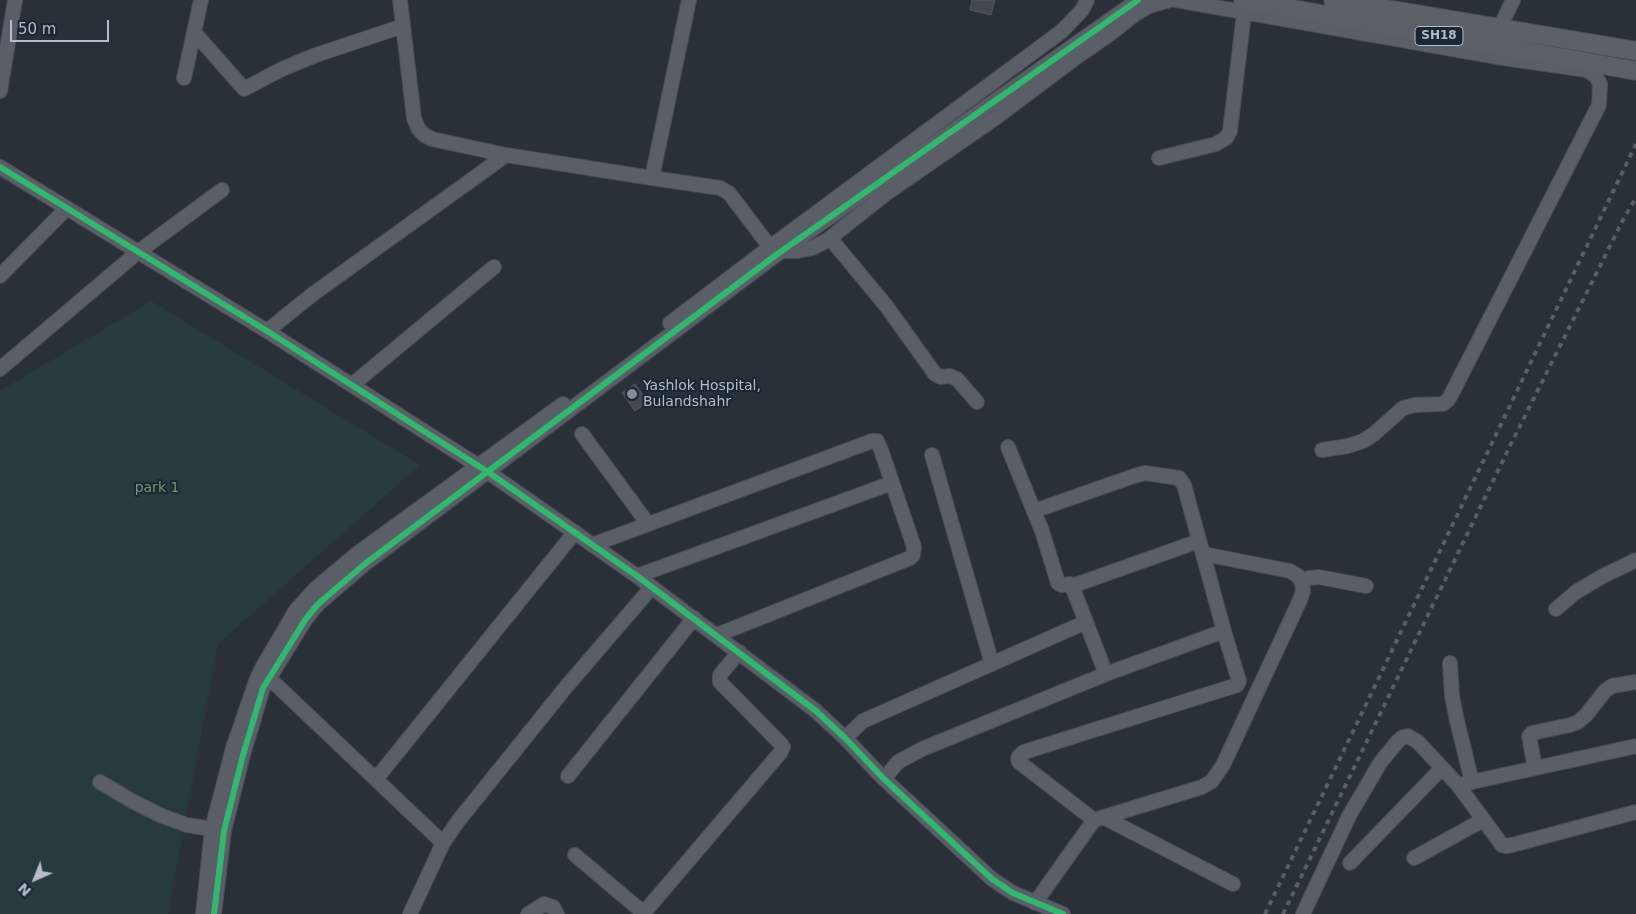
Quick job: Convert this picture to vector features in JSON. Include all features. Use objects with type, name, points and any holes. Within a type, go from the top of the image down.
[{"type":"main road","name":"SH18","points":[[1336,0],[1636,51]]},
{"type":"main road","name":"SH18","points":[[1243,6],[1636,71]]},
{"type":"street","points":[[0,91],[15,0]]},
{"type":"street","points":[[184,78],[201,0]]},
{"type":"street","points":[[400,0],[414,118],[418,128],[424,135],[432,139],[506,155],[720,188],[729,194],[781,248],[798,251],[812,248],[830,238],[887,193],[994,119],[1134,15],[1149,6],[1170,0]]},
{"type":"street","points":[[652,178],[689,0]]},
{"type":"street","points":[[214,914],[224,831],[251,725],[263,688],[305,620],[318,604],[483,469],[781,248],[1062,31],[1082,10],[1087,0]]},
{"type":"street","points":[[781,248],[1138,0]]},
{"type":"street","points":[[1176,0],[1243,6],[1503,58],[1586,70],[1596,76],[1600,84],[1598,105],[1448,400],[1443,404],[1415,405],[1403,408],[1374,434],[1363,441],[1348,446],[1322,450]]},
{"type":"street","points":[[1500,27],[1513,0]]},
{"type":"street","points":[[1159,158],[1216,144],[1226,138],[1230,131],[1243,6]]},
{"type":"street","points":[[194,32],[244,89],[282,69],[316,55],[403,26]]},
{"type":"street","points":[[267,331],[311,296],[506,155]]},
{"type":"street","points":[[0,167],[267,331],[483,469],[575,532],[694,618],[816,711],[846,738],[884,779],[992,878],[1013,893],[1063,914]]},
{"type":"street","points":[[0,369],[138,252],[222,190]]},
{"type":"street","points":[[0,276],[66,208]]},
{"type":"street","points":[[830,238],[887,308],[935,374],[937,376],[950,376],[957,379],[977,402]]},
{"type":"street","points":[[352,385],[494,267]]},
{"type":"street","points":[[582,434],[648,524]]},
{"type":"street","points":[[592,545],[872,441],[877,441],[914,547],[913,555],[910,558],[716,635]]},
{"type":"street","points":[[1008,447],[1042,531],[1058,582],[1062,585],[1070,584],[1072,586],[1202,547],[1290,572],[1298,576],[1302,583],[1303,591],[1218,774],[1212,781],[1202,787],[1099,819],[1035,902]]},
{"type":"street","points":[[932,455],[992,664]]},
{"type":"street","points":[[202,914],[212,829],[233,748],[256,681],[296,610],[315,589],[358,554],[483,469]]},
{"type":"street","points":[[1034,511],[1145,473],[1176,476],[1182,480],[1239,681],[1237,685],[1024,752],[1018,759],[1019,762],[1099,819],[1233,884]]},
{"type":"street","points":[[637,576],[892,483]]},
{"type":"street","points":[[376,779],[575,532]]},
{"type":"street","points":[[1556,608],[1576,592],[1636,560]]},
{"type":"street","points":[[1302,583],[1309,578],[1320,577],[1366,586]]},
{"type":"street","points":[[1072,586],[1106,674]]},
{"type":"street","points":[[425,914],[413,908],[443,843],[459,820],[566,687],[652,587]]},
{"type":"street","points":[[568,776],[694,618]]},
{"type":"street","points":[[846,738],[860,724],[1086,622]]},
{"type":"street","points":[[884,779],[898,762],[910,754],[1106,674],[1224,631]]},
{"type":"street","points":[[575,855],[639,909],[644,910],[648,908],[780,753],[783,747],[781,744],[720,682],[720,675],[739,652]]},
{"type":"street","points":[[1450,663],[1456,722],[1472,782]]},
{"type":"street","points":[[268,678],[443,843]]},
{"type":"street","points":[[1535,768],[1529,739],[1532,733],[1578,722],[1586,716],[1606,690],[1612,686],[1636,682]]},
{"type":"street","points":[[1303,914],[1349,816],[1380,763],[1403,737],[1413,738],[1442,768],[1458,786],[1502,845],[1506,846],[1636,812]]},
{"type":"street","points":[[1458,786],[1636,746]]},
{"type":"street","points":[[1350,863],[1442,768]]},
{"type":"street","points":[[100,782],[162,816],[187,825],[212,829]]},
{"type":"street","points":[[1414,858],[1483,820]]},
{"type":"street","points":[[528,914],[544,904],[552,907],[557,914]]},
{"type":"green space","name":"park 1","points":[[151,301],[420,465],[218,644],[168,914],[0,914],[0,391]]},
{"type":"building","points":[[972,0],[995,0],[991,15],[970,10]]},
{"type":"building","points":[[635,384],[648,402],[635,411],[622,393]]},
{"type":"railway","points":[[1265,914],[1636,144]]},
{"type":"railway","points":[[1283,914],[1508,450],[1624,218],[1636,198]]},
{"type":"cycle path","points":[[214,914],[224,831],[243,755],[263,688],[305,620],[318,604],[366,563],[776,255],[1138,0]]},
{"type":"cycle path","points":[[0,167],[267,331],[488,472],[637,576],[816,711],[884,779],[992,879],[1013,893],[1063,914]]},
{"type":"place","name":"Yashlok Hospital, Bulandshahr","points":[[632,394]]}]
